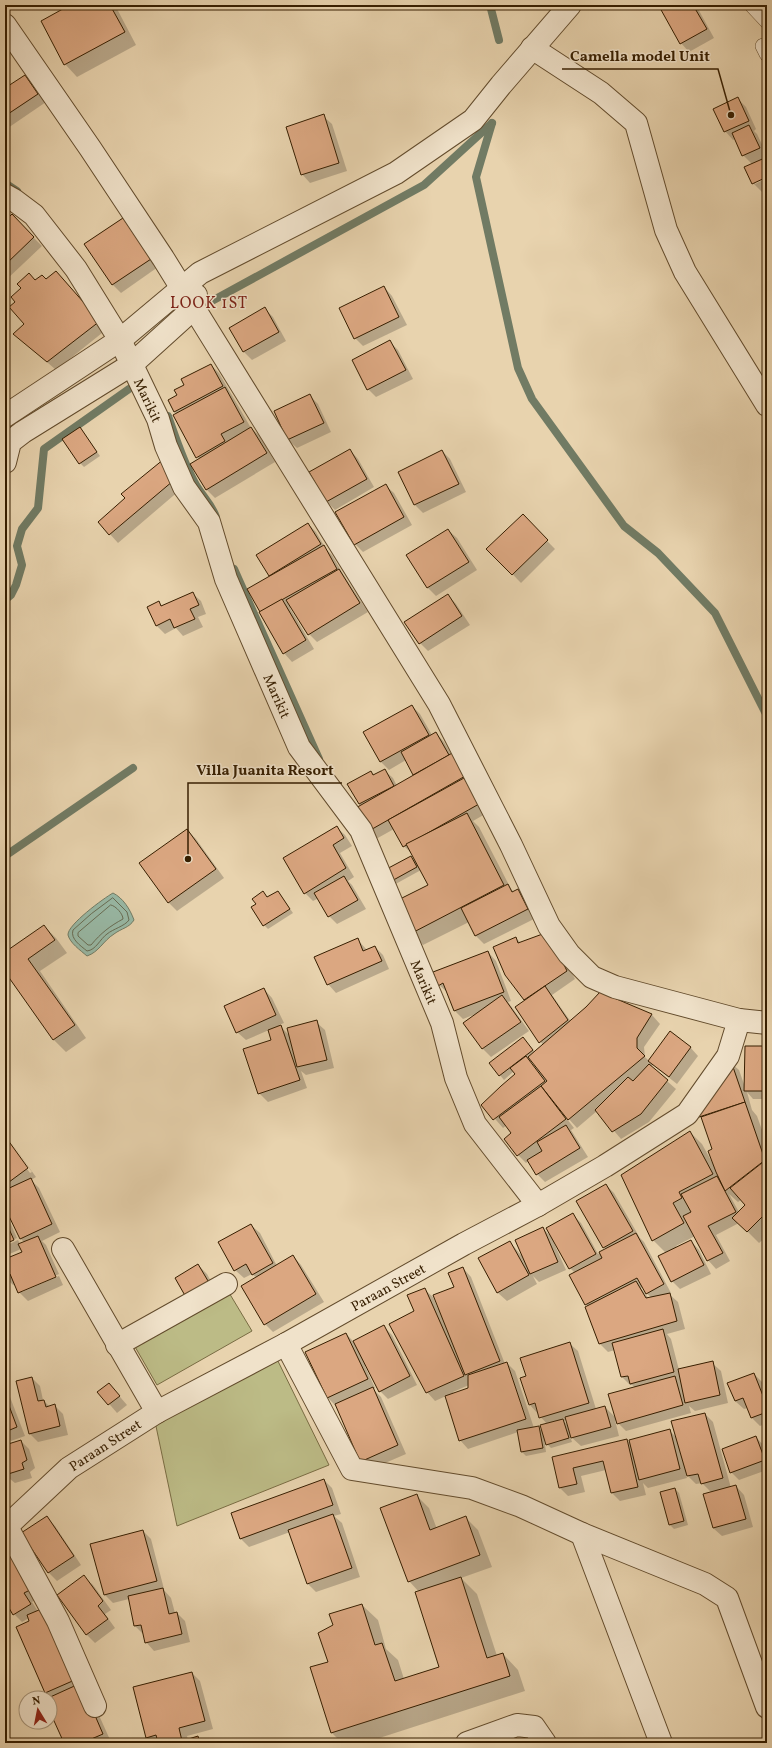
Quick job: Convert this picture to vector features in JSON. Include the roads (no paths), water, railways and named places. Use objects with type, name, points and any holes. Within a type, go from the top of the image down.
[{"type":"street","points":[[5,416],[120,340],[200,273],[396,173],[473,120],[532,48],[570,5]]},
{"type":"street","points":[[5,25],[90,148],[182,289],[439,704],[512,845],[549,926],[569,954],[592,977],[614,987],[739,1020],[767,1023]]},
{"type":"street","points":[[532,48],[601,93],[636,123],[666,230],[685,272],[767,405]]},
{"type":"street","name":"Marikit","points":[[5,195],[34,215],[76,269],[120,340],[158,419],[166,446],[184,487],[209,522],[226,579],[299,747],[361,830],[442,1023],[456,1078],[475,1124],[538,1205]]},
{"type":"street","points":[[5,462],[10,442],[23,432],[131,365],[194,308],[200,273]]},
{"type":"street","name":"Paraan Street","points":[[6,1528],[69,1468],[157,1412],[286,1344],[464,1244],[538,1205],[688,1114],[728,1056],[739,1020]]},
{"type":"street","points":[[63,1249],[157,1412]]},
{"type":"street","points":[[117,1345],[226,1284]]},
{"type":"street","points":[[286,1344],[352,1469],[472,1488],[522,1506],[582,1534],[705,1584],[728,1598],[767,1707]]},
{"type":"street","points":[[6,1528],[58,1621],[95,1706]]},
{"type":"street","points":[[582,1534],[660,1743]]},
{"type":"street","points":[[467,1743],[517,1725],[534,1727],[545,1743]]},
{"type":"lane","points":[[752,5],[767,21]]},
{"type":"lane","points":[[767,45],[763,46],[767,54]]},
{"type":"water","points":[[113,893],[126,904],[134,920],[128,926],[110,937],[95,952],[87,956],[71,941],[68,935],[69,931],[73,925],[87,912]]},
{"type":"waterway","points":[[490,5],[499,40]]},
{"type":"waterway","points":[[492,123],[476,177],[518,368],[532,399],[624,526],[658,553],[715,613],[767,716]]},
{"type":"waterway","points":[[210,302],[424,185],[492,123]]},
{"type":"waterway","points":[[5,183],[17,191]]},
{"type":"waterway","points":[[5,600],[11,595],[16,585],[22,565],[17,546],[22,529],[38,508],[44,449],[129,389]]},
{"type":"waterway","points":[[168,416],[188,469],[216,517]]},
{"type":"waterway","points":[[234,569],[319,759]]},
{"type":"waterway","points":[[5,856],[133,768]]},
{"type":"place","name":"Camella model Unit","points":[[731,115]]},
{"type":"place","name":"Villa Juanita Resort","points":[[188,859]]},
{"type":"district","name":"LOOK 1ST","points":[[209,302]]}]
